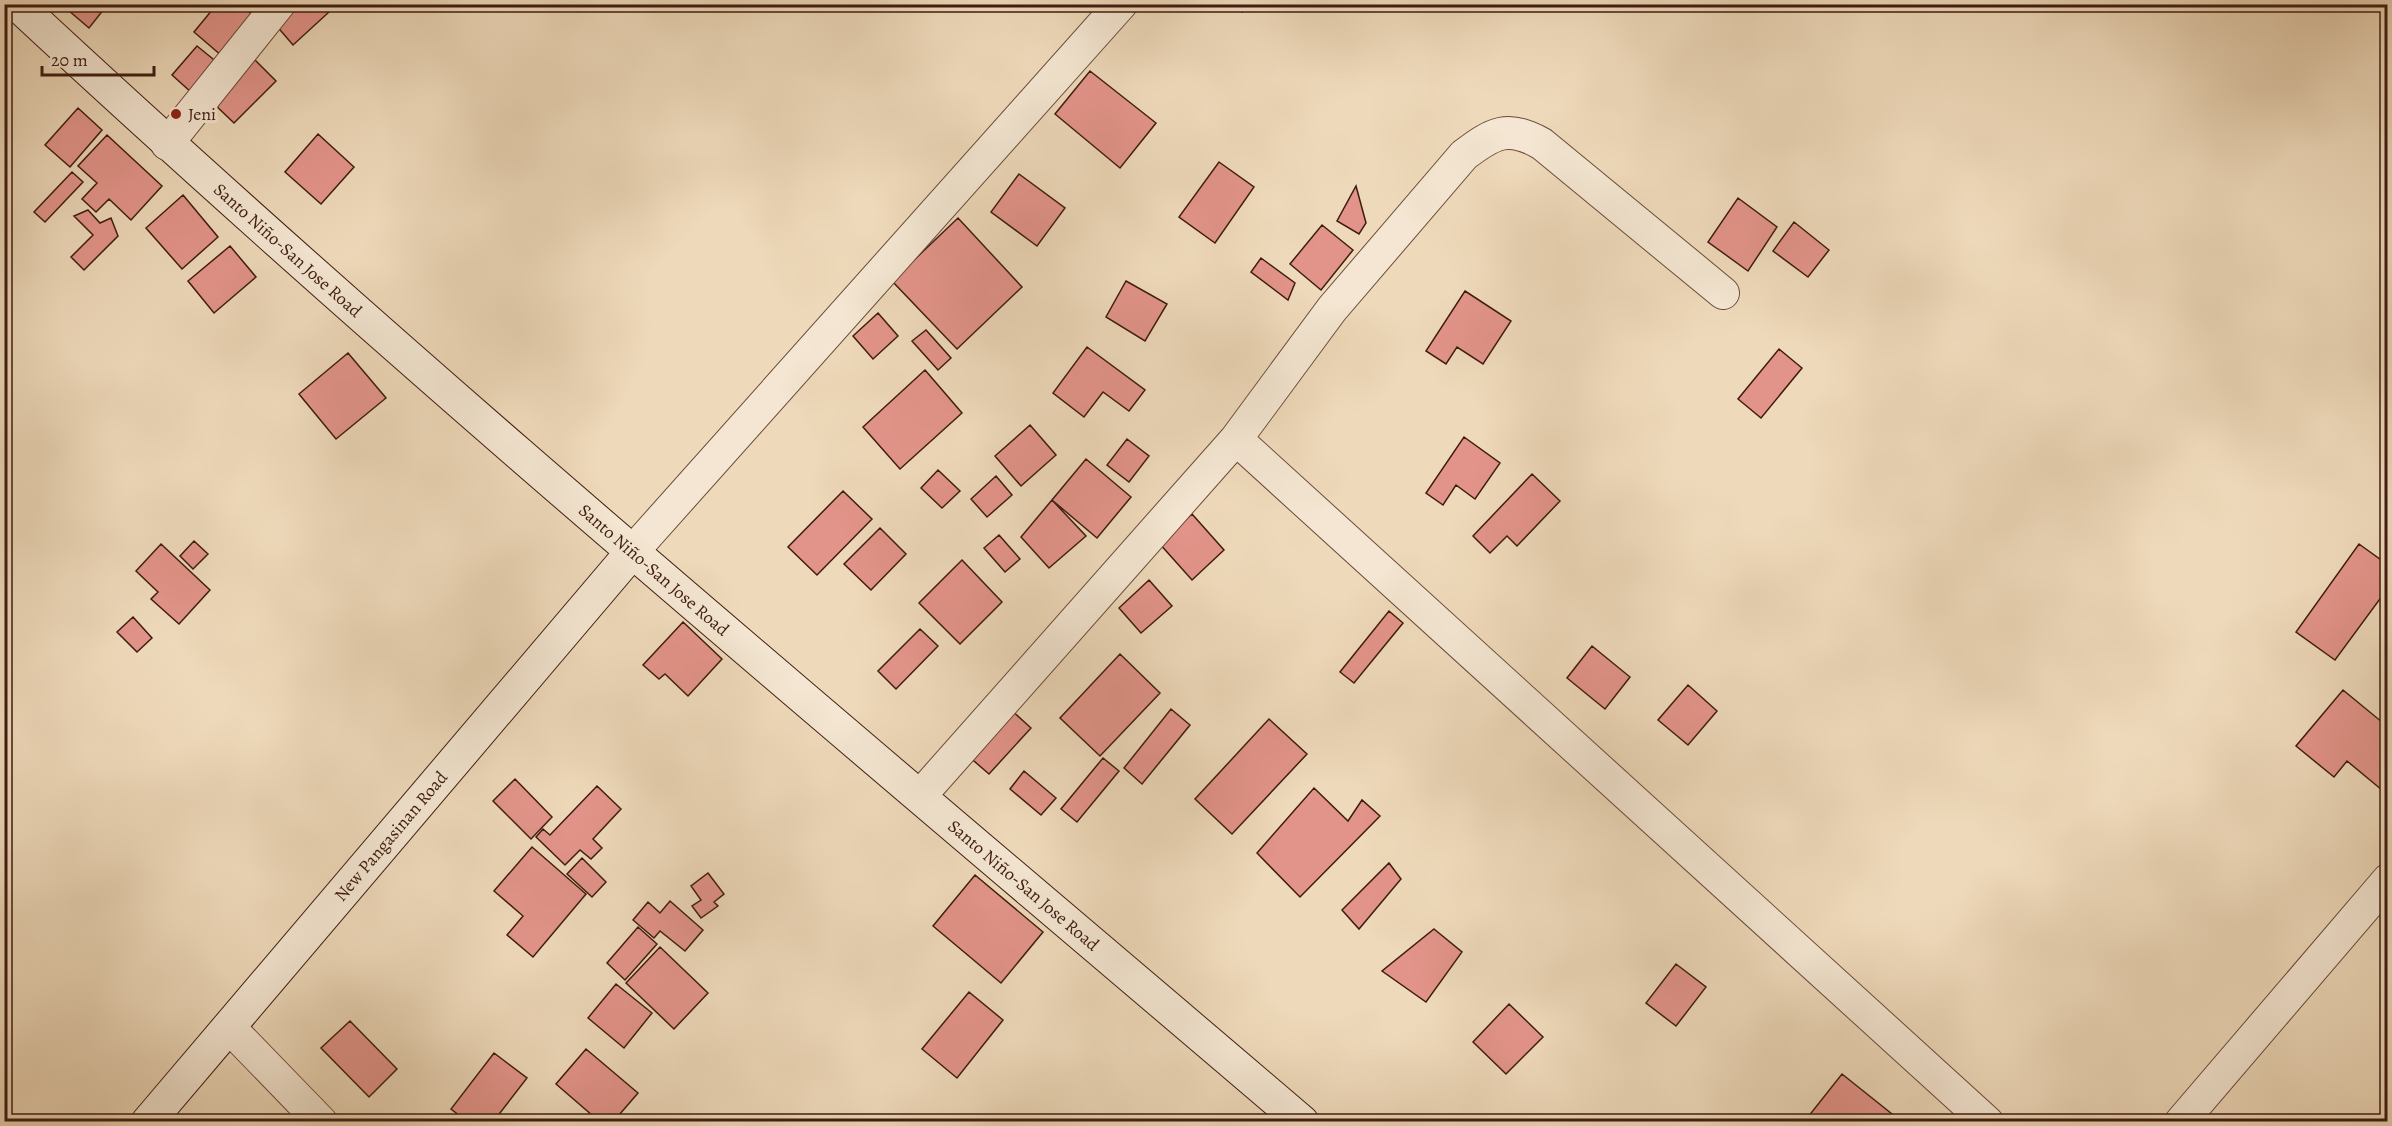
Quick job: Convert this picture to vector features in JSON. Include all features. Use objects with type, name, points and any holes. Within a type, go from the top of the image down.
[{"type":"main road","name":"Santo Niño-San Jose Road","points":[[17,4],[167,144],[633,551],[1302,1122]]},
{"type":"main road","name":"New Pangasinan Road","points":[[148,1122],[633,551]]},
{"type":"street","points":[[167,144],[279,4]]},
{"type":"street","points":[[633,551],[1121,4]]},
{"type":"street","points":[[920,796],[1236,439],[1332,309],[1464,155],[1487,137],[1504,132],[1518,132],[1542,144],[1723,293]]},
{"type":"street","points":[[1236,439],[1987,1122]]},
{"type":"street","points":[[2181,1122],[2388,880]]},
{"type":"street","points":[[229,1027],[321,1122]]},
{"type":"building","points":[[61,4],[108,4],[89,28]]},
{"type":"building","points":[[217,4],[241,4],[257,19],[222,56],[194,32]]},
{"type":"building","points":[[297,4],[322,4],[329,12],[293,45],[275,24]]},
{"type":"building","points":[[1231,4],[1248,4],[1242,12]]},
{"type":"building","points":[[197,46],[218,63],[192,93],[172,75]]},
{"type":"building","points":[[254,59],[276,81],[234,123],[212,102]]},
{"type":"building","points":[[1090,71],[1156,123],[1120,168],[1055,114]]},
{"type":"building","points":[[78,108],[102,130],[70,167],[45,145]]},
{"type":"building","points":[[318,134],[354,167],[321,204],[285,172]]},
{"type":"building","points":[[107,135],[162,186],[131,220],[109,199],[96,212],[82,199],[97,183],[78,166]]},
{"type":"building","points":[[1219,162],[1254,187],[1215,243],[1179,217]]},
{"type":"building","points":[[72,172],[83,182],[45,222],[34,212]]},
{"type":"building","points":[[1019,174],[1065,208],[1037,246],[991,212]]},
{"type":"building","points":[[1356,186],[1366,223],[1359,234],[1337,221]]},
{"type":"building","points":[[183,195],[218,237],[182,269],[146,228]]},
{"type":"building","points":[[1738,198],[1777,227],[1748,271],[1708,242]]},
{"type":"building","points":[[88,210],[100,223],[111,218],[118,236],[84,270],[71,257],[93,235],[74,216]]},
{"type":"building","points":[[958,218],[1022,287],[957,349],[892,281]]},
{"type":"building","points":[[1794,222],[1829,250],[1808,277],[1773,251]]},
{"type":"building","points":[[1322,225],[1353,250],[1321,290],[1290,264]]},
{"type":"building","points":[[230,246],[256,277],[214,313],[188,281]]},
{"type":"building","points":[[1261,258],[1295,283],[1288,300],[1251,272]]},
{"type":"building","points":[[1126,281],[1167,304],[1145,341],[1106,317]]},
{"type":"building","points":[[1465,291],[1511,321],[1483,364],[1457,347],[1446,364],[1426,351]]},
{"type":"building","points":[[878,313],[898,336],[873,359],[853,336]]},
{"type":"building","points":[[926,330],[951,358],[938,370],[912,341]]},
{"type":"building","points":[[1087,347],[1145,390],[1129,411],[1103,392],[1084,417],[1053,393]]},
{"type":"building","points":[[1779,349],[1802,368],[1761,418],[1738,399]]},
{"type":"building","points":[[348,353],[386,398],[336,439],[299,394]]},
{"type":"building","points":[[925,370],[962,413],[900,469],[863,427]]},
{"type":"building","points":[[1030,425],[1056,455],[1021,486],[995,456]]},
{"type":"building","points":[[1464,437],[1500,463],[1475,499],[1456,485],[1443,505],[1426,493]]},
{"type":"building","points":[[1127,439],[1149,456],[1129,482],[1107,465]]},
{"type":"building","points":[[1086,459],[1131,497],[1097,538],[1052,500]]},
{"type":"building","points":[[938,470],[960,491],[942,508],[921,488]]},
{"type":"building","points":[[1532,474],[1560,501],[1517,546],[1507,536],[1490,553],[1473,536]]},
{"type":"building","points":[[996,476],[1012,495],[987,517],[971,499]]},
{"type":"building","points":[[843,491],[872,519],[817,575],[788,547]]},
{"type":"building","points":[[1052,500],[1086,536],[1049,568],[1021,537]]},
{"type":"building","points":[[1192,514],[1224,550],[1192,580],[1159,543]]},
{"type":"building","points":[[880,528],[906,554],[871,590],[844,564]]},
{"type":"building","points":[[999,535],[1020,559],[1005,572],[984,548]]},
{"type":"building","points":[[194,541],[208,554],[193,569],[180,556]]},
{"type":"building","points":[[161,544],[210,590],[179,624],[151,599],[158,592],[136,571]]},
{"type":"building","points":[[2359,544],[2388,565],[2388,588],[2335,660],[2296,632]]},
{"type":"building","points":[[962,560],[1002,602],[960,644],[919,603]]},
{"type":"building","points":[[1149,580],[1172,606],[1141,633],[1119,608]]},
{"type":"building","points":[[1389,611],[1403,623],[1354,683],[1340,672]]},
{"type":"building","points":[[133,617],[152,638],[137,652],[117,632]]},
{"type":"building","points":[[683,622],[722,659],[688,696],[665,674],[659,679],[643,665]]},
{"type":"building","points":[[920,629],[938,646],[896,689],[878,671]]},
{"type":"building","points":[[1592,646],[1630,677],[1605,709],[1567,678]]},
{"type":"building","points":[[1120,654],[1160,693],[1100,756],[1060,718]]},
{"type":"building","points":[[1688,685],[1717,711],[1688,745],[1658,720]]},
{"type":"building","points":[[2343,690],[2388,727],[2388,795],[2347,761],[2334,777],[2296,746]]},
{"type":"building","points":[[1009,708],[1031,728],[989,774],[967,755]]},
{"type":"building","points":[[1171,709],[1190,725],[1142,784],[1124,768]]},
{"type":"building","points":[[1269,719],[1307,754],[1232,834],[1195,799]]},
{"type":"building","points":[[1103,758],[1119,771],[1077,822],[1061,809]]},
{"type":"building","points":[[1024,771],[1056,798],[1041,815],[1010,789]]},
{"type":"building","points":[[515,779],[552,817],[531,839],[493,801]]},
{"type":"building","points":[[597,786],[621,809],[593,839],[602,848],[591,859],[580,850],[565,865],[536,837],[543,829],[550,835]]},
{"type":"building","points":[[1314,788],[1348,821],[1362,800],[1380,816],[1300,897],[1257,853]]},
{"type":"building","points":[[532,847],[586,894],[533,957],[507,935],[523,916],[494,891]]},
{"type":"building","points":[[582,858],[606,882],[592,897],[567,874]]},
{"type":"building","points":[[1389,863],[1401,879],[1359,929],[1342,910]]},
{"type":"building","points":[[708,873],[724,894],[714,902],[718,906],[701,918],[692,906],[701,900],[691,886]]},
{"type":"building","points":[[975,875],[1043,932],[1001,983],[933,926]]},
{"type":"building","points":[[670,901],[703,930],[685,951],[660,931],[654,938],[633,920],[648,902],[660,913]]},
{"type":"building","points":[[638,927],[657,944],[625,980],[607,963]]},
{"type":"building","points":[[1434,929],[1462,952],[1426,1002],[1382,971]]},
{"type":"building","points":[[660,947],[708,993],[674,1029],[626,983]]},
{"type":"building","points":[[1676,964],[1706,987],[1676,1026],[1646,1003]]},
{"type":"building","points":[[616,984],[652,1013],[624,1048],[588,1018]]},
{"type":"building","points":[[969,992],[1003,1020],[957,1078],[922,1049]]},
{"type":"building","points":[[1509,1004],[1543,1037],[1506,1074],[1473,1042]]},
{"type":"building","points":[[350,1021],[397,1069],[369,1097],[321,1048]]},
{"type":"building","points":[[586,1049],[638,1093],[613,1122],[600,1122],[556,1084]]},
{"type":"building","points":[[494,1053],[527,1078],[493,1122],[468,1122],[451,1109]]},
{"type":"building","points":[[1842,1074],[1902,1122],[1804,1122]]},
{"type":"place","name":"Jeni","points":[[176,114]]}]
